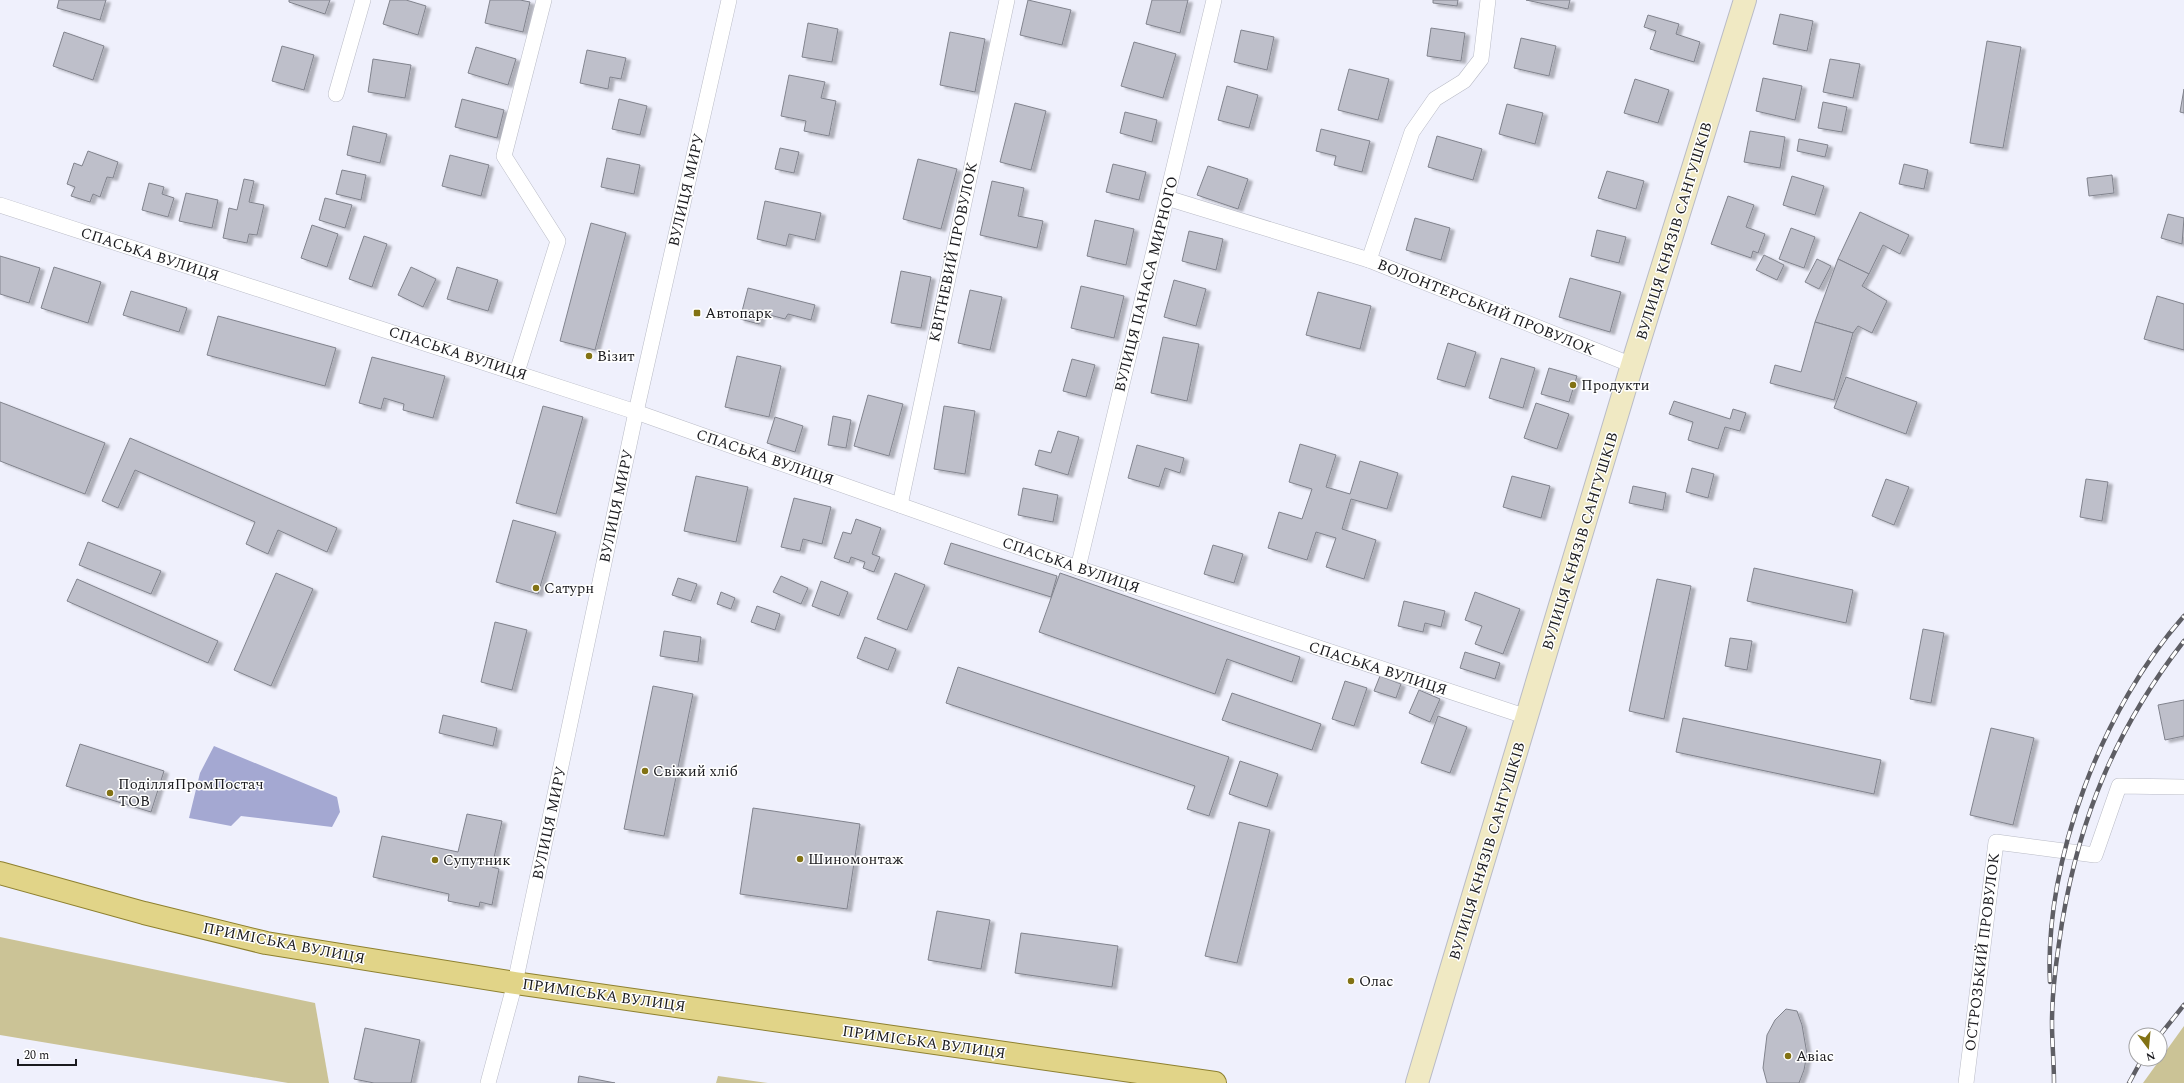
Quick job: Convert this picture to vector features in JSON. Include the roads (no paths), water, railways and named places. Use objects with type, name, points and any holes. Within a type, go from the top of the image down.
[{"type":"main road","name":"ВУЛИЦЯ КНЯЗІВ САНГУШКІВ","points":[[1417,1083],[1632,365],[1745,0]]},
{"type":"main road","name":"ПРИМІСЬКА ВУЛИЦЯ","points":[[0,873],[144,913],[266,943],[515,982],[1214,1083]]},
{"type":"street","points":[[336,94],[363,0]]},
{"type":"street","points":[[517,372],[558,241],[504,156],[544,0]]},
{"type":"street","name":"ВУЛИЦЯ МИРУ","points":[[488,1083],[515,982],[636,412],[729,0]]},
{"type":"street","name":"КВІТНЕВИЙ ПРОВУЛОК","points":[[900,505],[1007,0]]},
{"type":"street","name":"ВУЛИЦЯ ПАНАСА МИРНОГО","points":[[1078,568],[1214,0]]},
{"type":"street","name":"ВОЛОНТЕРСЬКИЙ ПРОВУЛОК","points":[[1488,0],[1481,59],[1464,81],[1435,99],[1412,132],[1369,260],[1632,365]]},
{"type":"street","points":[[1167,198],[1369,260]]},
{"type":"street","name":"СПАСЬКА ВУЛИЦЯ","points":[[0,205],[517,372],[636,412],[1078,568],[1527,717]]},
{"type":"street","name":"ОСТРОЗЬКИЙ ПРОВУЛОК","points":[[1966,1083],[1996,842],[2094,855],[2119,786],[2184,787]]},
{"type":"water","points":[[214,746],[337,797],[340,812],[332,827],[241,816],[231,826],[189,818],[200,773]]},
{"type":"railway","points":[[2050,982],[2051,935],[2057,886],[2068,837],[2084,787],[2104,740],[2128,694],[2155,653],[2184,616]]},
{"type":"railway","points":[[2054,1083],[2052,1023],[2055,973],[2062,923],[2079,845],[2091,809],[2121,740],[2139,706],[2160,673],[2184,641]]},
{"type":"railway","points":[[2166,1027],[2184,1005]]},
{"type":"railway","points":[[2129,1083],[2138,1067]]},
{"type":"place","name":"Автопарк","points":[[697,313]]},
{"type":"place","name":"Візит","points":[[589,356]]},
{"type":"place","name":"Продукти","points":[[1573,385]]},
{"type":"place","name":"Сатурн","points":[[536,588]]},
{"type":"place","name":"Свіжий хліб","points":[[645,771]]},
{"type":"place","name":"ПоділляПромПостач ТОВ","points":[[110,793]]},
{"type":"place","name":"Шиномонтаж","points":[[800,859]]},
{"type":"place","name":"Супутник","points":[[435,860]]},
{"type":"place","name":"Олас","points":[[1351,981]]},
{"type":"place","name":"Авіас","points":[[1788,1056]]}]
